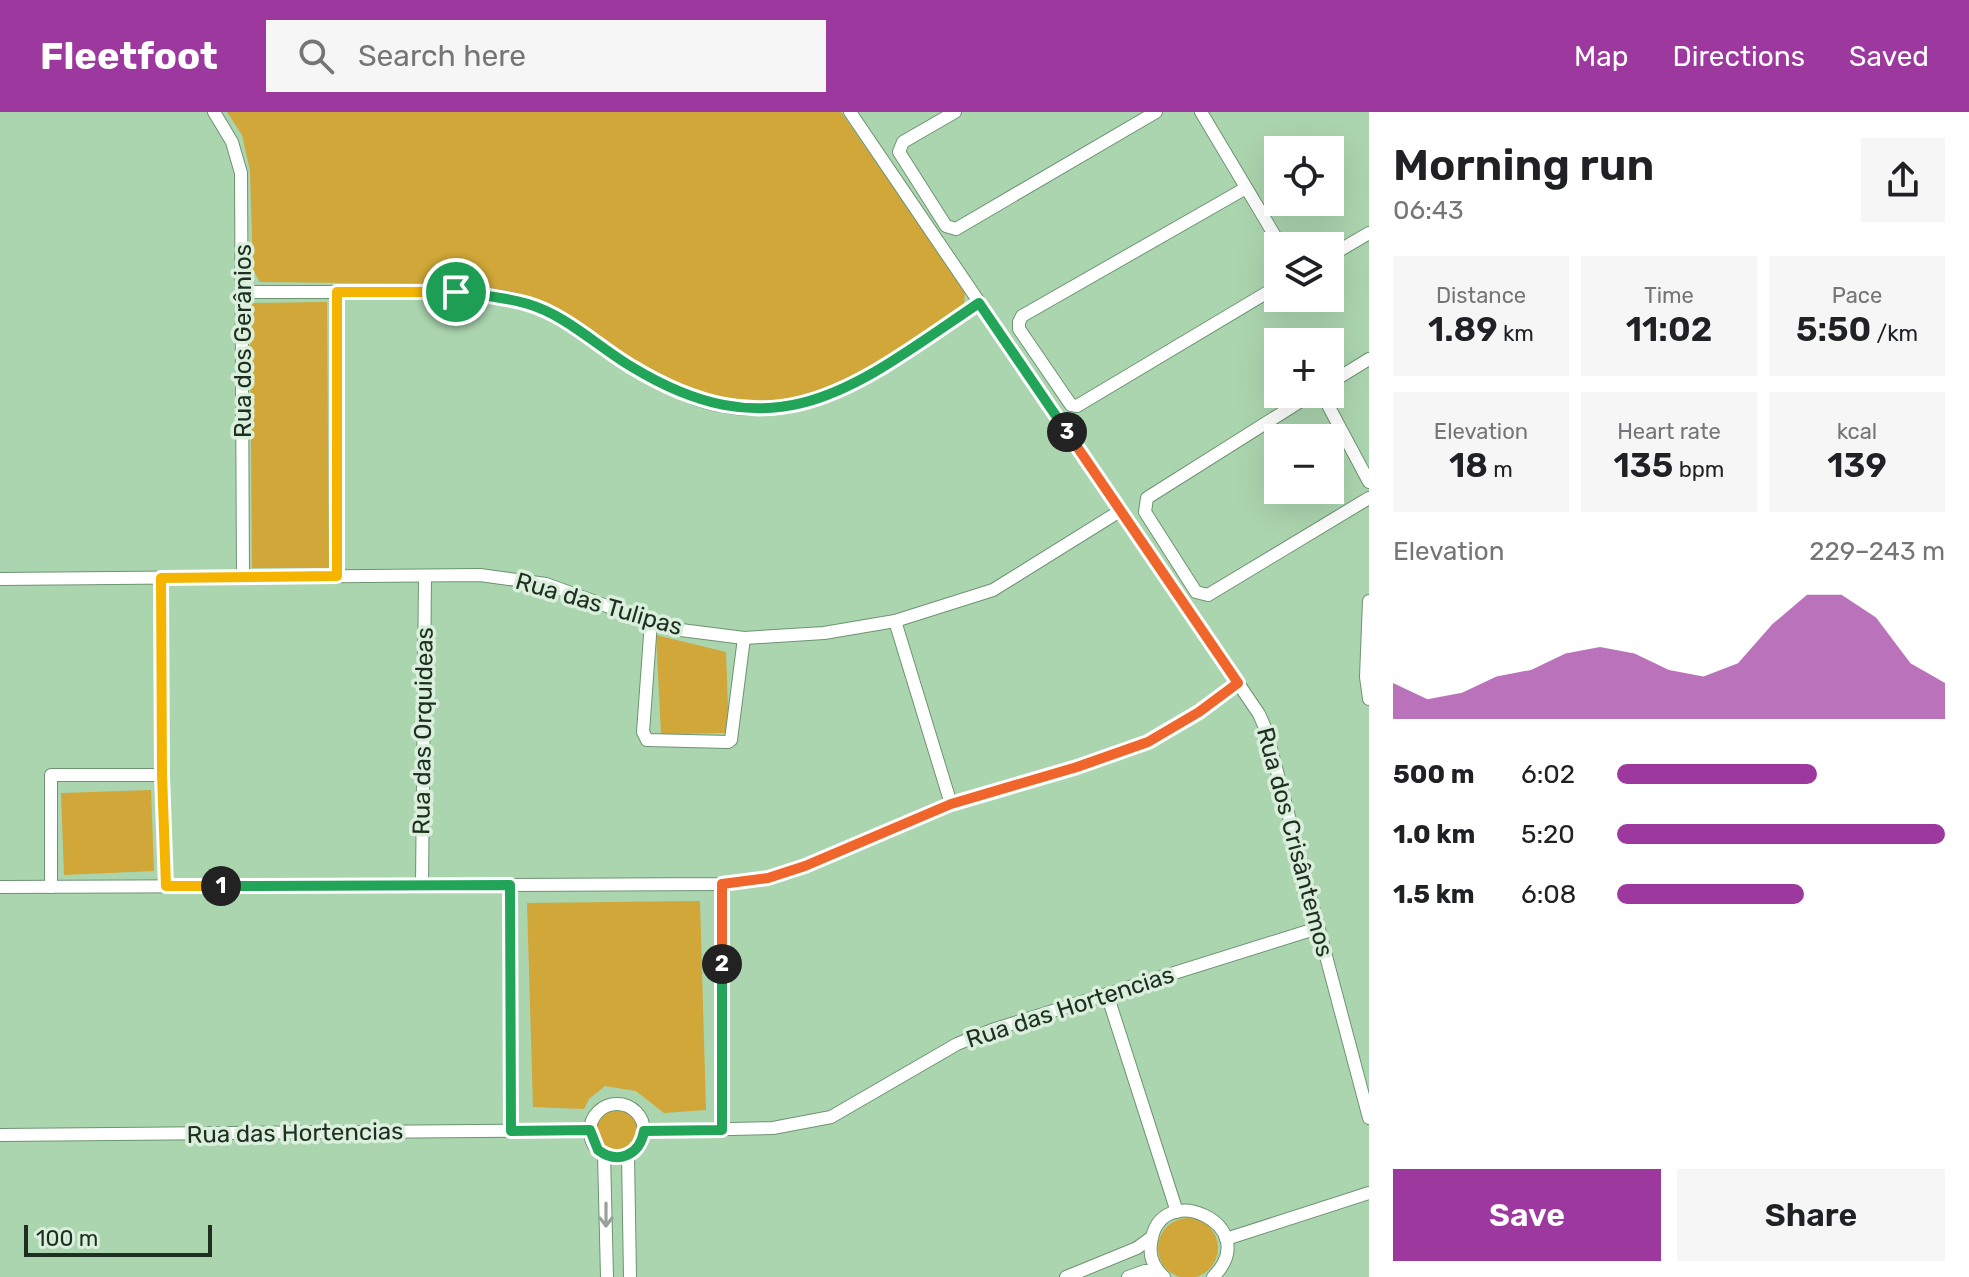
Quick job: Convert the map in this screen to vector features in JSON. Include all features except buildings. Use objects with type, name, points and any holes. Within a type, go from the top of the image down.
[{"type":"street","name":"Rua dos Gerânios","points":[[214,112],[232,142],[241,173],[243,577]]},
{"type":"street","name":"Rua dos Crisântemos","points":[[850,112],[1259,714],[1266,730],[1369,1118]]},
{"type":"street","points":[[955,112],[903,142],[899,152],[946,226],[956,229],[1156,112]]},
{"type":"street","points":[[1201,112],[1273,232]]},
{"type":"street","points":[[1246,188],[1022,316],[1019,329],[1071,405],[1077,406],[1264,294]]},
{"type":"street","points":[[1344,248],[1369,234]]},
{"type":"street","points":[[243,292],[456,292],[530,304],[561,320],[631,367],[682,394],[718,406],[748,408],[785,407],[822,398],[852,386],[979,303]]},
{"type":"street","points":[[337,292],[337,576]]},
{"type":"street","points":[[1344,374],[1369,359]]},
{"type":"street","points":[[1290,408],[1147,498],[1145,512],[1196,592],[1208,595],[1369,498]]},
{"type":"street","points":[[1329,408],[1369,482]]},
{"type":"street","name":"Rua das Tulipas","points":[[0,579],[480,575],[532,581],[681,630],[744,638],[824,633],[895,621],[993,590],[1120,511]]},
{"type":"street","name":"Rua das Orquideas","points":[[422,885],[425,577]]},
{"type":"street","points":[[161,578],[166,886]]},
{"type":"street","points":[[1369,601],[1366,677],[1369,699]]},
{"type":"street","points":[[895,621],[951,804]]},
{"type":"street","points":[[651,622],[643,732],[647,740],[731,740],[744,638]]},
{"type":"street","points":[[0,887],[722,884],[768,878],[805,866],[951,804],[1077,767],[1148,742],[1199,712],[1238,683]]},
{"type":"street","points":[[51,887],[51,775],[162,775]]},
{"type":"street","points":[[722,884],[722,1130]]},
{"type":"street","points":[[510,885],[511,1131]]},
{"type":"street","name":"Rua das Hortencias","points":[[644,1131],[787,1126],[831,1117],[957,1044],[992,1030],[1318,928]]},
{"type":"street","points":[[1107,994],[1177,1212]]},
{"type":"street","points":[[613,1104],[631,1108],[638,1114],[644,1131],[640,1146],[628,1155],[612,1157],[594,1144],[590,1130],[597,1113],[613,1104]]},
{"type":"street","name":"Rua das Hortencias","points":[[0,1135],[590,1130]]},
{"type":"street","points":[[604,1154],[607,1277]]},
{"type":"street","points":[[628,1155],[630,1277]]},
{"type":"street","points":[[1226,1239],[1368,1194]]},
{"type":"street","points":[[1161,1275],[1152,1261],[1152,1237],[1157,1226],[1177,1212],[1189,1210],[1212,1218],[1226,1239],[1225,1262],[1213,1277]]},
{"type":"street","points":[[1066,1277],[1137,1248],[1152,1237]]},
{"type":"street","points":[[1128,1277],[1145,1271],[1161,1275]]},
{"type":"shaded area","points":[[227,112],[841,112],[965,291],[964,305],[882,359],[843,380],[804,395],[764,402],[722,399],[678,384],[629,357],[564,312],[513,293],[459,284],[260,282],[253,270],[250,171],[242,135]]},
{"type":"shaded area","points":[[327,302],[329,568],[252,568],[250,303]]},
{"type":"shaded area","points":[[656,635],[726,652],[729,733],[661,734]]},
{"type":"shaded area","points":[[151,790],[154,871],[64,875],[61,793]]},
{"type":"shaded area","points":[[700,901],[706,1110],[664,1113],[636,1091],[605,1086],[589,1099],[584,1109],[533,1107],[527,903]]},
{"type":"shaded area","points":[[617,1110],[632,1116],[638,1131],[632,1146],[617,1152],[602,1146],[596,1131],[602,1116]]},
{"type":"shaded area","points":[[1188,1218],[1209,1227],[1218,1248],[1209,1269],[1188,1278],[1167,1269],[1158,1248],[1167,1227]]},
{"type":"route","points":[[337,292],[456,292],[530,304],[561,320],[631,367],[682,394],[718,406],[748,408],[785,407],[822,398],[852,386],[979,303],[1238,683],[1199,712],[1148,742],[1077,767],[951,804],[805,866],[768,878],[722,884],[722,1130],[644,1131],[640,1146],[620,1157],[612,1157],[598,1150],[590,1130],[511,1131],[510,885],[166,886],[161,578],[337,576],[337,292]]}]
